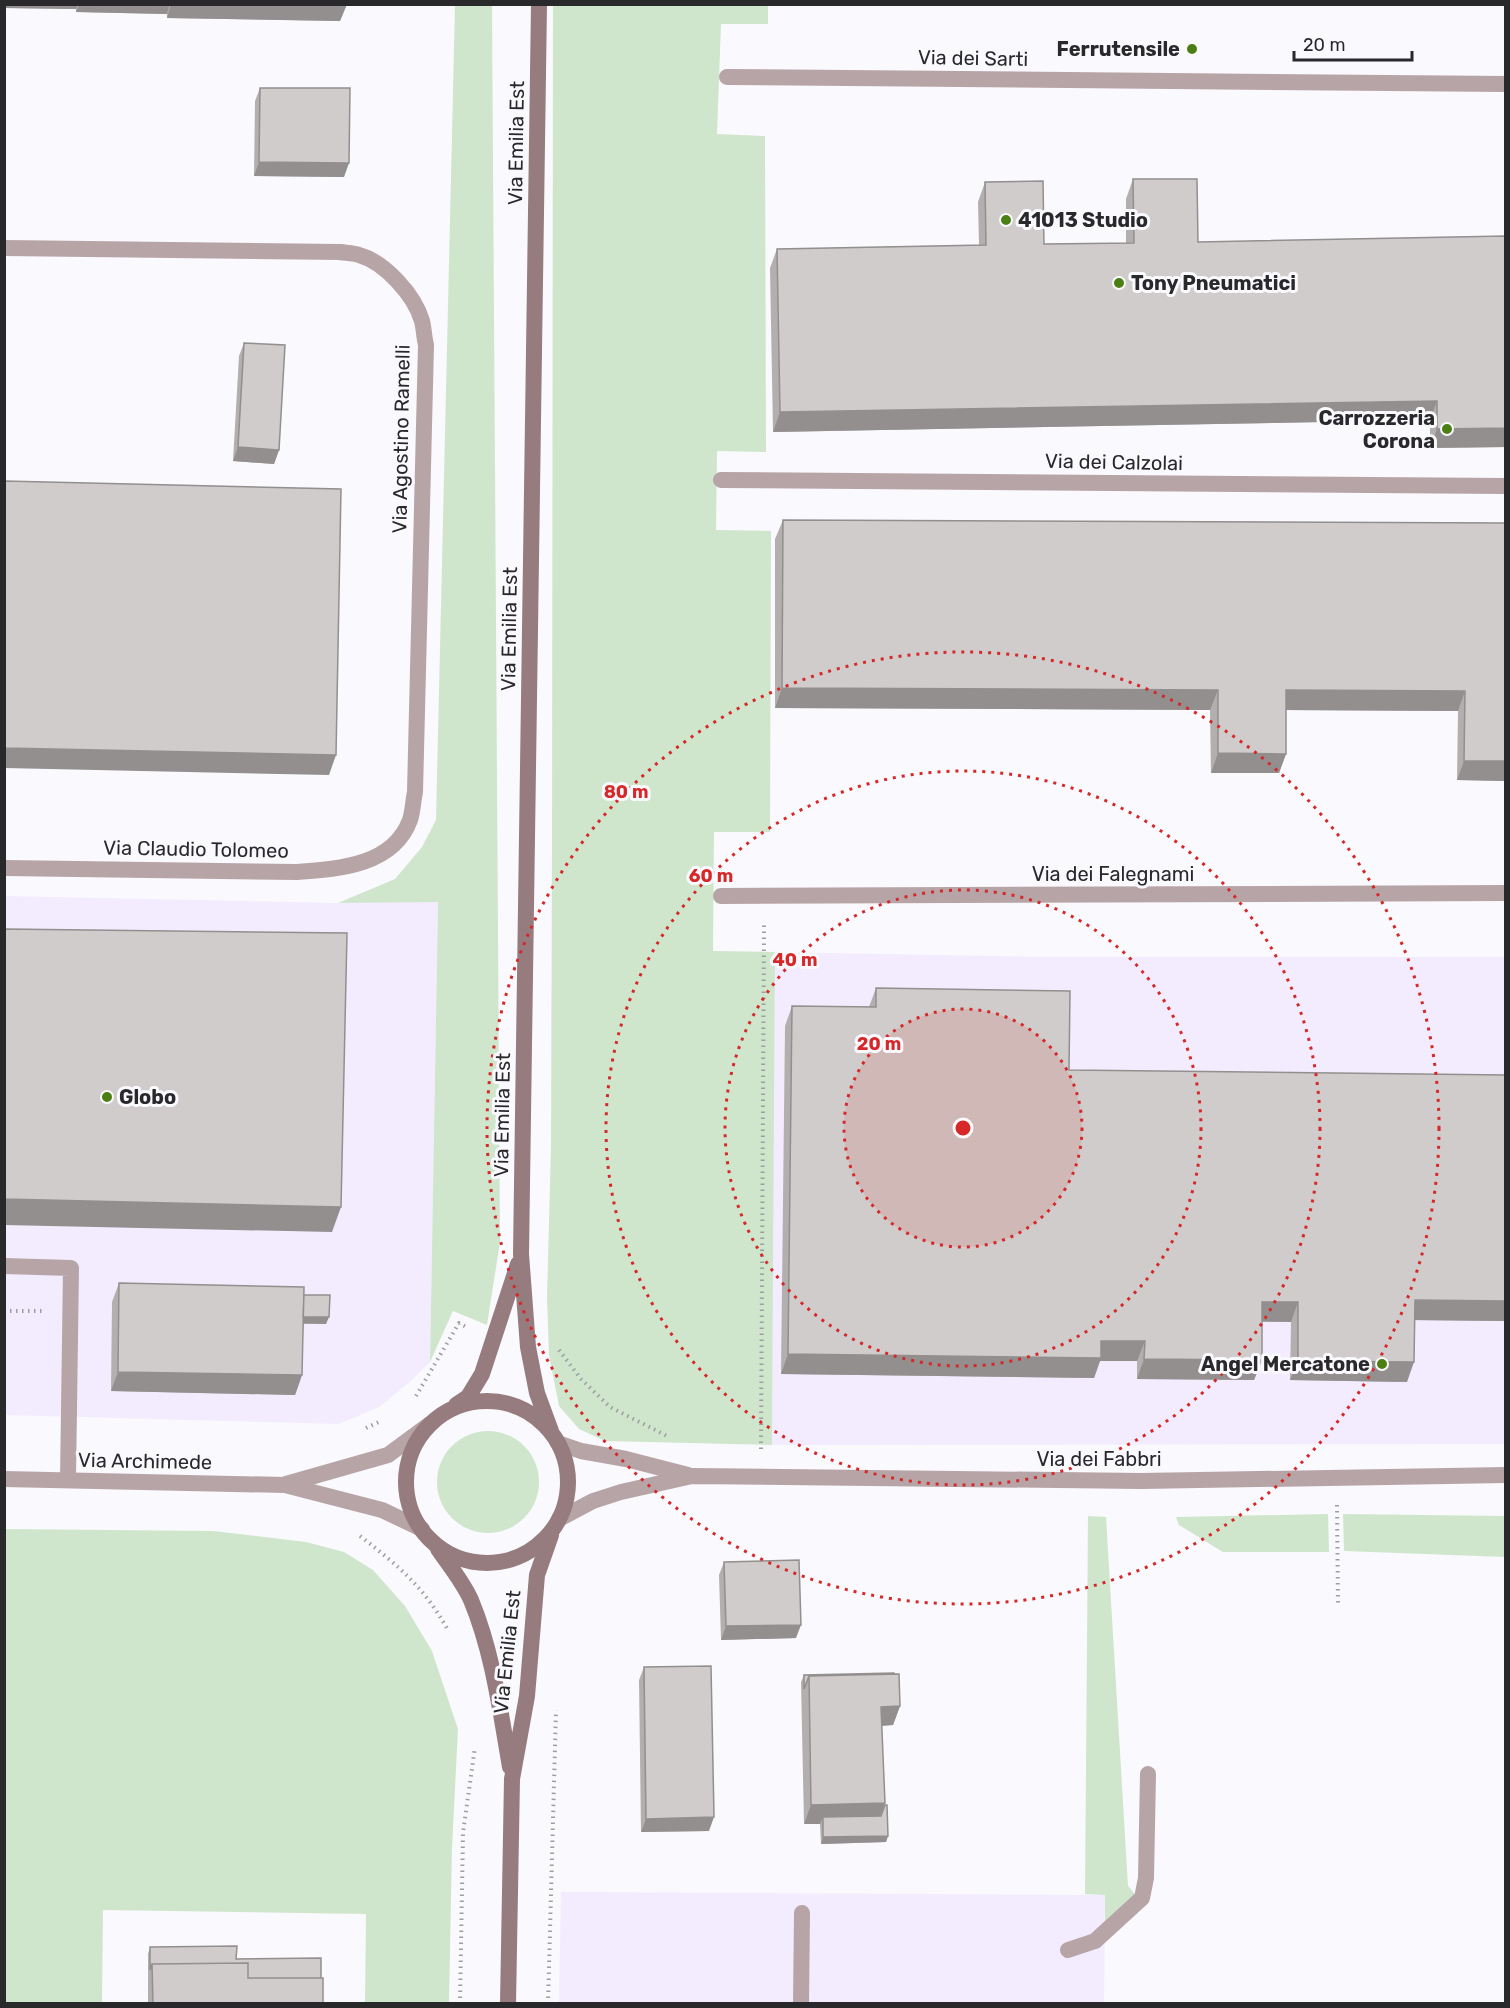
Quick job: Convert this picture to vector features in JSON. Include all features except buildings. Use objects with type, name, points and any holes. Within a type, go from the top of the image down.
[{"type":"main road","name":"Via Emilia Est","points":[[508,2004],[512,1779],[526,1696],[537,1575],[566,1501],[568,1481],[566,1461],[537,1393],[528,1347],[521,1254],[539,4]]},
{"type":"main road","name":"Via Emilia Est","points":[[512,1779],[494,1671],[478,1620],[470,1598],[413,1513],[408,1494],[407,1475],[418,1439],[430,1424],[468,1397],[482,1374],[521,1254]]},
{"type":"main road","name":"Via Emilia Est","points":[[446,1412],[469,1403],[495,1401],[520,1407],[541,1421],[554,1437]]},
{"type":"main road","name":"Via Emilia Est","points":[[435,1544],[454,1556],[475,1562],[496,1562],[517,1557],[537,1547],[556,1525]]},
{"type":"street","name":"Via dei Sarti","points":[[727,77],[1506,84]]},
{"type":"street","name":"Via Agostino Ramelli","points":[[4,248],[340,252],[361,255],[383,269],[398,282],[413,302],[421,320],[426,345],[415,792],[410,820],[398,839],[385,852]]},
{"type":"street","name":"Via dei Calzolai","points":[[721,480],[1506,486]]},
{"type":"street","name":"Via Claudio Tolomeo","points":[[4,868],[297,872],[359,864],[385,852]]},
{"type":"street","name":"Via dei Falegnami","points":[[721,896],[1506,893]]},
{"type":"street","points":[[4,1266],[71,1268],[68,1480]]},
{"type":"street","name":"Via Archimede","points":[[285,1485],[388,1455],[430,1424]]},
{"type":"street","name":"Via dei Fabbri","points":[[554,1437],[582,1451],[626,1459],[692,1476]]},
{"type":"street","name":"Via dei Fabbri","points":[[556,1525],[594,1502],[621,1492],[692,1476],[1142,1481],[1506,1475]]},
{"type":"street","name":"Via Archimede","points":[[4,1479],[285,1485],[382,1510],[422,1529]]},
{"type":"street","points":[[1068,1950],[1095,1941],[1142,1898],[1146,1878],[1148,1774]]},
{"type":"street","points":[[801,2004],[802,1914]]},
{"type":"path","points":[[761,1477],[764,896]]},
{"type":"path","points":[[4,1311],[71,1311]]},
{"type":"path","points":[[1336,1478],[1338,1605]]},
{"type":"path","points":[[548,2004],[556,1725]]},
{"type":"shaded area","points":[[5,896],[338,903],[438,901],[430,1362],[379,1407],[339,1424],[5,1415]]},
{"type":"shaded area","points":[[775,952],[1047,957],[1505,957],[1505,1444],[772,1445]]},
{"type":"shaded area","points":[[561,1892],[1105,1895],[1104,2003],[559,2004]]},
{"type":"green space","points":[[455,5],[492,5],[500,1242],[487,1325],[453,1311],[430,1362],[438,902],[338,903],[395,879],[422,847],[436,820]]},
{"type":"green space","points":[[553,5],[768,5],[768,24],[721,24],[717,134],[765,136],[766,452],[717,451],[716,530],[771,531],[770,832],[714,832],[713,951],[775,952],[772,1445],[605,1441],[579,1429],[559,1406],[549,1355],[547,1297],[551,1148]]},
{"type":"green space","points":[[488,1431],[507,1435],[524,1446],[535,1463],[539,1482],[535,1501],[524,1518],[507,1529],[488,1533],[469,1529],[452,1518],[441,1501],[437,1482],[441,1463],[452,1446],[469,1435]]},
{"type":"green space","points":[[1328,1514],[1329,1552],[1223,1552],[1179,1525],[1176,1517]]},
{"type":"green space","points":[[1343,1514],[1505,1516],[1505,1557],[1344,1551]]},
{"type":"green space","points":[[1088,1516],[1106,1517],[1128,1886],[1135,1894],[1105,1921],[1105,1895],[1085,1894]]},
{"type":"green space","points":[[5,1529],[213,1531],[306,1542],[344,1552],[373,1570],[405,1606],[432,1651],[458,1729],[452,1848],[449,2003],[365,2003],[366,1914],[103,1910],[102,2003],[5,2003]]},
{"type":"place","name":"Ferrutensile","points":[[1192,49]]},
{"type":"place","name":"41013 Studio","points":[[1006,220]]},
{"type":"place","name":"Tony Pneumatici","points":[[1119,283]]},
{"type":"place","name":"Carrozzeria Corona","points":[[1447,429]]},
{"type":"place","name":"Globo","points":[[107,1097]]},
{"type":"place","name":"Angel Mercatone","points":[[1382,1364]]}]
